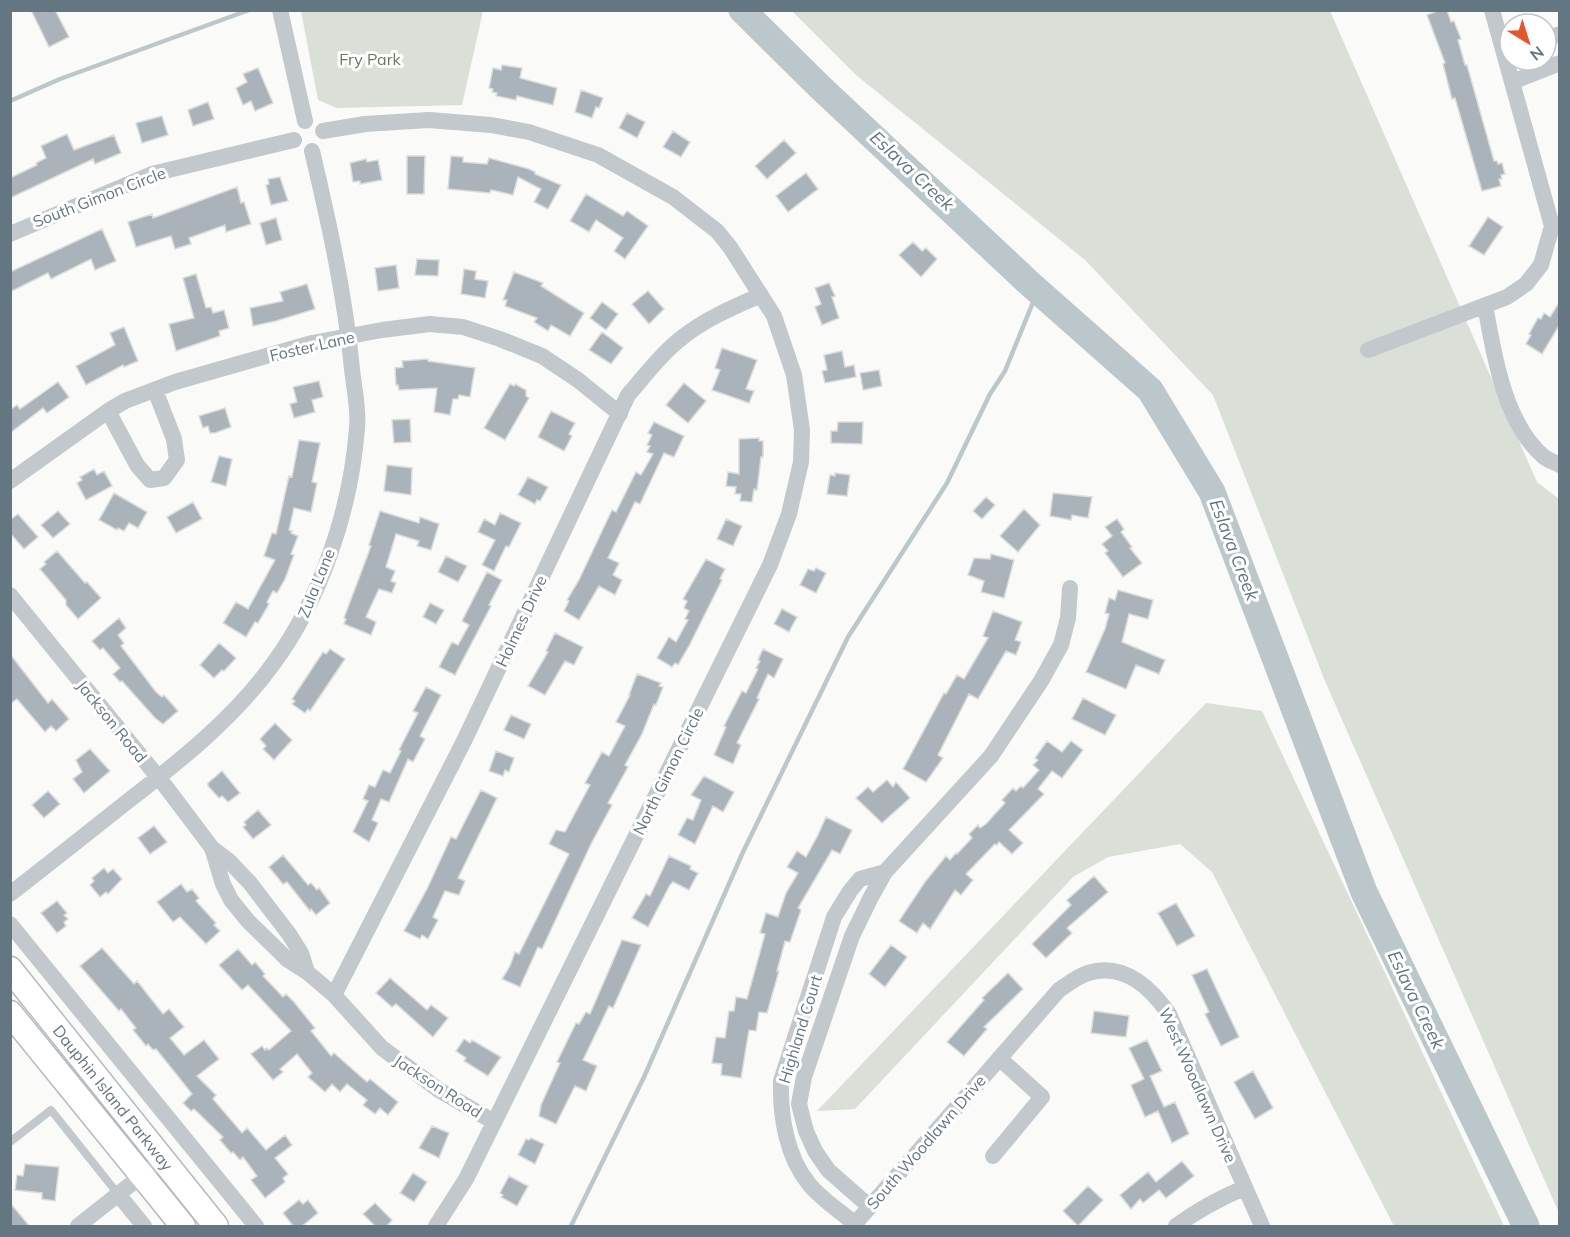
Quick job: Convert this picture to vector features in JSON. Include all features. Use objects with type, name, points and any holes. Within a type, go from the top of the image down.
[{"type":"main road","name":"Dauphin Island Parkway","points":[[10,969],[216,1227]]},
{"type":"main road","name":"Dauphin Island Parkway","points":[[10,1012],[183,1227]]},
{"type":"street","points":[[280,10],[304,121]]},
{"type":"street","points":[[1492,10],[1498,27]]},
{"type":"street","points":[[1512,82],[1560,63]]},
{"type":"street","points":[[1368,350],[1507,297],[1526,284],[1541,265],[1552,226],[1510,72]]},
{"type":"street","name":"North Gimon Circle","points":[[323,131],[365,124],[429,120],[481,124],[529,132],[598,154],[673,197],[717,231],[774,316],[794,375],[802,430],[801,462],[789,514],[770,565],[466,1179],[436,1227]]},
{"type":"street","points":[[304,121],[317,123],[323,131],[323,142],[312,151],[300,149],[294,140],[295,127],[304,121]]},
{"type":"street","name":"South Gimon Circle","points":[[10,234],[152,174],[294,140]]},
{"type":"street","name":"Zula Lane","points":[[10,894],[158,778],[237,708],[273,665],[303,618],[318,584],[338,527],[348,488],[358,426],[340,273],[312,151]]},
{"type":"street","name":"Holmes Drive","points":[[334,995],[464,741],[628,395],[679,339],[723,311],[761,295]]},
{"type":"street","points":[[1485,305],[1495,360],[1514,416],[1522,432],[1544,458],[1560,465]]},
{"type":"street","name":"Foster Lane","points":[[10,481],[108,411],[125,401],[175,382],[312,343],[430,324],[463,327],[542,356],[578,380],[620,414]]},
{"type":"street","points":[[108,411],[137,465],[150,480],[164,478],[177,460],[174,439],[155,390]]},
{"type":"street","name":"Highland Court","points":[[870,1207],[828,1170],[815,1151],[806,1131],[800,1104],[804,1077],[852,936],[885,872],[991,756],[1041,681],[1060,645],[1068,618],[1070,588]]},
{"type":"street","name":"Jackson Road","points":[[10,595],[212,848],[229,861],[250,883],[289,934],[301,953],[307,972]]},
{"type":"street","name":"Jackson Road","points":[[212,848],[223,884],[231,900],[248,921],[288,960],[307,972],[334,995],[382,1048],[439,1090],[494,1122]]},
{"type":"street","name":"Highland Court","points":[[854,1225],[809,1184],[798,1167],[789,1144],[780,1107],[781,1081],[834,917],[850,891],[861,879],[885,872]]},
{"type":"street","points":[[10,924],[256,1227]]},
{"type":"street","name":"West Woodlawn Drive","points":[[999,1058],[1059,990],[1086,973],[1103,970],[1134,977],[1155,995],[1169,1014],[1262,1227]]},
{"type":"street","points":[[993,1156],[1042,1097],[999,1058]]},
{"type":"street","name":"South Woodlawn Drive","points":[[854,1225],[999,1058]]},
{"type":"street","points":[[78,1227],[162,1160]]},
{"type":"street","points":[[1176,1227],[1192,1214],[1216,1200],[1244,1188]]},
{"type":"street","points":[[118,1194],[144,1227]]},
{"type":"lane","points":[[10,1142],[51,1110],[118,1194]]},
{"type":"green space","name":"Fry Park","points":[[301,11],[483,11],[462,105],[337,108],[318,100]]},
{"type":"green space","points":[[792,11],[1330,11],[1537,482],[1559,499],[1559,1213],[1325,681],[1213,395],[1085,260],[856,75]]},
{"type":"green space","points":[[1206,703],[1262,711],[1504,1226],[1394,1226],[1212,872],[1180,844],[1108,857],[1073,877],[855,1109],[817,1111]]},
{"type":"building","points":[[31,10],[55,10],[69,37],[49,47]]},
{"type":"building","points":[[1447,10],[1461,39],[1458,40],[1494,161],[1498,164],[1502,163],[1505,174],[1501,175],[1502,179],[1499,179],[1501,186],[1482,191],[1455,98],[1452,99],[1443,64],[1445,63],[1427,15]]},
{"type":"building","points":[[502,65],[522,68],[520,78],[557,88],[553,105],[517,96],[516,100],[496,96],[497,93],[492,92],[493,89],[489,88],[493,68],[501,70]]},
{"type":"building","points":[[258,68],[273,103],[255,111],[251,101],[243,105],[236,88],[247,82],[243,74]]},
{"type":"building","points":[[581,90],[603,98],[592,118],[575,112]]},
{"type":"building","points":[[208,102],[214,119],[193,126],[188,110]]},
{"type":"building","points":[[627,113],[645,122],[637,138],[619,128]]},
{"type":"building","points":[[162,116],[168,135],[142,143],[136,123]]},
{"type":"building","points":[[673,131],[690,142],[681,157],[663,147]]},
{"type":"building","points":[[67,134],[74,150],[114,135],[121,153],[95,164],[93,159],[10,198],[10,178],[46,158],[41,146]]},
{"type":"building","points":[[784,140],[796,153],[767,179],[755,166]]},
{"type":"building","points":[[407,156],[425,156],[424,194],[407,194]]},
{"type":"building","points":[[451,156],[463,157],[463,162],[487,164],[489,158],[529,169],[561,185],[548,209],[534,202],[541,189],[518,177],[513,195],[491,190],[490,193],[448,189]]},
{"type":"building","points":[[366,159],[367,162],[378,160],[382,180],[360,184],[360,181],[353,182],[350,163]]},
{"type":"building","points":[[806,173],[818,189],[788,212],[776,196]]},
{"type":"building","points":[[280,177],[288,201],[271,205],[266,185],[269,184],[268,179]]},
{"type":"building","points":[[237,187],[241,203],[244,202],[251,224],[226,232],[225,225],[189,238],[191,244],[175,249],[171,236],[136,247],[128,222],[152,214],[153,218]]},
{"type":"building","points":[[586,194],[623,216],[627,211],[648,226],[625,259],[614,251],[623,238],[596,220],[589,232],[570,221]]},
{"type":"building","points":[[1488,217],[1503,227],[1484,255],[1469,246]]},
{"type":"building","points":[[276,218],[282,240],[266,245],[260,223]]},
{"type":"building","points":[[102,229],[116,261],[95,270],[91,259],[51,279],[48,273],[10,292],[10,272]]},
{"type":"building","points":[[913,242],[922,251],[926,248],[937,259],[921,277],[899,255]]},
{"type":"building","points":[[417,259],[439,260],[438,276],[415,275]]},
{"type":"building","points":[[396,265],[399,288],[378,291],[375,268]]},
{"type":"building","points":[[464,269],[476,271],[475,279],[488,281],[485,298],[461,294]]},
{"type":"building","points":[[514,272],[543,283],[541,286],[584,313],[570,336],[551,325],[548,331],[534,322],[537,318],[505,306],[507,300],[503,300]]},
{"type":"building","points":[[196,274],[206,308],[211,307],[213,313],[224,310],[229,328],[219,331],[220,336],[176,351],[169,324],[194,318],[183,278]]},
{"type":"building","points":[[829,283],[835,296],[832,297],[839,318],[822,325],[815,307],[821,304],[815,288]]},
{"type":"building","points":[[307,284],[315,309],[253,326],[250,308],[283,301],[280,292]]},
{"type":"building","points":[[648,291],[664,309],[649,324],[632,304]]},
{"type":"building","points":[[1560,301],[1560,324],[1542,354],[1526,344],[1531,335],[1529,334],[1538,318],[1541,319],[1544,313],[1550,317]]},
{"type":"building","points":[[602,302],[618,314],[606,330],[590,318]]},
{"type":"building","points":[[124,327],[138,361],[124,367],[123,365],[86,385],[76,366],[115,345],[110,333]]},
{"type":"building","points":[[602,332],[623,348],[611,364],[589,350]]},
{"type":"building","points":[[722,348],[757,360],[746,389],[754,391],[749,403],[712,390],[720,370],[715,368]]},
{"type":"building","points":[[842,351],[845,367],[854,365],[856,377],[825,383],[822,371],[827,370],[824,355]]},
{"type":"building","points":[[428,359],[428,361],[475,368],[470,397],[459,395],[458,399],[453,399],[450,415],[434,412],[437,388],[399,390],[396,385],[395,368],[403,367],[402,361]]},
{"type":"building","points":[[879,370],[882,386],[863,390],[860,373]]},
{"type":"building","points":[[319,381],[323,397],[312,400],[315,412],[294,418],[290,404],[297,402],[293,387]]},
{"type":"building","points":[[58,382],[69,397],[47,413],[43,408],[10,433],[10,410],[17,405],[20,409]]},
{"type":"building","points":[[684,383],[706,401],[688,423],[666,405]]},
{"type":"building","points":[[510,384],[526,390],[526,396],[529,398],[505,440],[484,428]]},
{"type":"building","points":[[225,408],[231,427],[215,433],[210,433],[208,426],[203,428],[199,416]]},
{"type":"building","points":[[551,411],[575,423],[569,434],[572,436],[564,451],[538,437]]},
{"type":"building","points":[[410,419],[411,442],[394,443],[392,420]]},
{"type":"building","points":[[654,422],[684,436],[674,457],[664,453],[640,504],[635,502],[608,558],[619,563],[613,575],[622,580],[615,595],[599,586],[579,620],[564,611],[569,601],[567,600],[612,510],[616,512],[636,472],[641,475],[653,454],[647,452],[650,446],[647,445],[652,435],[648,433]]},
{"type":"building","points":[[838,422],[863,422],[862,444],[831,443],[831,431],[837,431]]},
{"type":"building","points":[[759,438],[759,441],[763,441],[763,457],[761,457],[757,490],[754,489],[752,502],[740,501],[741,494],[735,494],[736,487],[726,486],[728,472],[739,474],[739,439]]},
{"type":"building","points":[[299,440],[320,443],[312,482],[317,483],[311,512],[294,508],[289,530],[298,536],[291,554],[294,555],[277,593],[273,591],[267,602],[269,604],[258,623],[255,622],[246,637],[223,623],[236,602],[248,609],[275,560],[264,556],[272,533],[276,534],[289,476],[292,477]]},
{"type":"building","points":[[219,456],[232,459],[226,486],[211,482]]},
{"type":"building","points":[[387,465],[412,468],[411,495],[384,491]]},
{"type":"building","points":[[94,469],[97,475],[104,471],[112,486],[86,500],[77,483],[82,480],[80,477]]},
{"type":"building","points":[[835,473],[850,475],[847,496],[827,494],[830,475],[835,476]]},
{"type":"building","points":[[528,477],[548,487],[540,501],[537,500],[535,504],[518,495]]},
{"type":"building","points":[[114,493],[147,512],[138,528],[129,523],[124,531],[118,528],[117,530],[99,520]]},
{"type":"building","points":[[1053,493],[1092,497],[1088,518],[1072,515],[1071,520],[1050,516]]},
{"type":"building","points":[[986,497],[995,505],[982,519],[973,511]]},
{"type":"building","points":[[193,502],[202,519],[176,533],[167,517]]},
{"type":"building","points":[[1024,509],[1040,525],[1018,552],[1000,536]]},
{"type":"building","points":[[58,511],[70,524],[53,538],[41,525]]},
{"type":"building","points":[[380,511],[419,523],[420,517],[439,524],[431,550],[417,546],[419,541],[396,534],[386,567],[395,571],[391,581],[396,583],[392,593],[379,589],[366,617],[376,622],[371,635],[344,624],[346,619],[344,618],[371,546],[369,545]]},
{"type":"building","points":[[500,513],[521,523],[494,571],[482,565],[495,540],[478,532],[484,519],[495,525]]},
{"type":"building","points":[[18,514],[38,537],[24,549],[10,533],[10,520]]},
{"type":"building","points":[[726,519],[742,526],[733,546],[717,539]]},
{"type":"building","points":[[1117,519],[1124,529],[1121,532],[1132,547],[1130,548],[1142,563],[1123,577],[1105,553],[1108,551],[1102,544],[1112,536],[1105,527]]},
{"type":"building","points":[[57,551],[101,598],[78,619],[66,605],[66,600],[40,569],[46,564],[44,562]]},
{"type":"building","points":[[991,554],[1014,560],[1004,598],[981,592],[984,581],[968,575],[974,558],[990,559]]},
{"type":"building","points":[[446,556],[467,566],[458,582],[438,572]]},
{"type":"building","points":[[706,559],[725,569],[720,579],[722,580],[689,646],[678,665],[675,663],[672,667],[657,658],[669,637],[676,642],[688,620],[685,619],[689,611],[684,608],[687,601],[683,599]]},
{"type":"building","points":[[816,568],[826,573],[816,593],[800,585],[808,569],[814,571]]},
{"type":"building","points":[[487,572],[502,580],[455,675],[439,667],[452,642],[458,645],[469,625],[462,621]]},
{"type":"building","points":[[1118,590],[1153,600],[1148,619],[1129,614],[1122,642],[1165,660],[1159,674],[1136,665],[1126,689],[1086,672],[1105,629],[1109,614],[1105,613],[1109,598],[1115,600]]},
{"type":"building","points":[[430,603],[444,610],[436,624],[423,617]]},
{"type":"building","points":[[782,609],[797,617],[789,632],[774,624]]},
{"type":"building","points":[[993,611],[1022,622],[1015,640],[1021,642],[1016,655],[1006,651],[978,699],[969,694],[938,755],[943,758],[926,782],[903,769],[944,693],[946,694],[957,675],[964,679],[988,638],[983,636]]},
{"type":"building","points":[[119,618],[126,628],[118,635],[124,643],[121,646],[156,692],[162,697],[164,695],[178,711],[163,724],[113,674],[120,668],[103,648],[100,650],[92,641]]},
{"type":"building","points":[[555,633],[583,647],[574,665],[565,661],[545,695],[528,686],[548,652],[546,651]]},
{"type":"building","points":[[219,643],[236,658],[214,678],[200,665]]},
{"type":"building","points":[[330,649],[345,659],[310,711],[308,709],[305,713],[292,704],[295,701],[292,699],[323,652],[326,654]]},
{"type":"building","points":[[763,649],[783,659],[774,678],[768,674],[757,698],[759,699],[737,743],[741,745],[733,764],[714,755],[726,727],[724,726],[742,691],[746,693],[758,669],[756,668],[760,661],[758,660]]},
{"type":"building","points":[[10,654],[48,703],[52,699],[69,719],[56,731],[51,726],[45,732],[17,699],[10,704]]},
{"type":"building","points":[[637,674],[661,683],[659,686],[663,687],[625,765],[628,767],[608,803],[612,805],[591,844],[542,949],[538,947],[520,987],[502,979],[515,952],[519,954],[569,854],[549,844],[556,830],[565,832],[590,785],[585,783],[602,752],[609,756],[625,726],[616,722],[630,695]]},
{"type":"building","points":[[426,687],[441,695],[420,736],[425,739],[413,762],[408,759],[389,802],[381,799],[372,820],[378,823],[369,842],[353,832],[368,801],[363,799],[369,785],[375,787],[383,770],[390,773],[418,713],[413,711]]},
{"type":"building","points":[[1083,698],[1116,715],[1105,735],[1072,719]]},
{"type":"building","points":[[511,715],[531,724],[524,739],[504,730]]},
{"type":"building","points":[[275,723],[292,740],[274,760],[263,749],[266,746],[260,739]]},
{"type":"building","points":[[1047,741],[1062,752],[1071,741],[1083,750],[1062,778],[1052,771],[1038,789],[1044,794],[1009,830],[1023,843],[1012,854],[999,842],[995,844],[966,874],[973,880],[961,895],[955,890],[930,929],[923,923],[917,933],[899,921],[946,856],[950,860],[957,854],[972,838],[969,834],[978,825],[980,828],[986,824],[1005,803],[1002,800],[1013,788],[1016,791],[1021,786],[1023,788],[1039,770],[1033,765]]},
{"type":"building","points":[[90,749],[110,771],[84,793],[73,779],[82,772],[76,760]]},
{"type":"building","points":[[496,751],[514,758],[509,772],[505,770],[503,776],[489,771]]},
{"type":"building","points":[[222,771],[240,793],[228,802],[222,796],[219,798],[208,786],[208,783]]},
{"type":"building","points":[[704,776],[734,792],[723,812],[713,806],[695,844],[678,835],[687,818],[693,820],[701,800],[691,795]]},
{"type":"building","points":[[887,780],[893,787],[896,782],[910,798],[882,823],[856,798],[868,787],[873,792]]},
{"type":"building","points":[[481,790],[497,798],[458,878],[465,881],[459,895],[445,891],[433,917],[438,920],[428,939],[422,935],[420,939],[404,931],[451,837],[456,839]]},
{"type":"building","points":[[48,791],[60,804],[44,818],[32,805]]},
{"type":"building","points":[[258,810],[271,825],[253,839],[243,827],[246,825],[244,822]]},
{"type":"building","points":[[826,817],[852,830],[840,854],[832,850],[798,908],[801,910],[790,942],[785,941],[767,1013],[759,1012],[756,1031],[749,1030],[741,1078],[721,1075],[722,1064],[712,1063],[716,1037],[725,1038],[729,1011],[734,1011],[736,997],[747,999],[765,934],[760,933],[766,913],[778,917],[786,893],[798,873],[787,867],[797,851],[806,857]]},
{"type":"building","points":[[154,826],[167,842],[150,854],[138,838]]},
{"type":"building","points":[[283,855],[308,885],[311,883],[317,890],[319,888],[330,903],[316,915],[311,909],[310,911],[287,882],[283,884],[269,867]]},
{"type":"building","points":[[669,856],[691,866],[690,869],[698,873],[689,890],[673,882],[670,885],[648,927],[632,918],[646,894],[650,896]]},
{"type":"building","points":[[104,868],[108,873],[113,869],[122,879],[108,894],[106,892],[100,897],[90,885],[94,881],[92,878]]},
{"type":"building","points":[[1094,876],[1108,892],[1067,928],[1072,933],[1046,958],[1032,944],[1071,905],[1067,900]]},
{"type":"building","points":[[181,884],[187,892],[192,889],[199,898],[196,901],[216,923],[214,925],[220,931],[206,944],[180,917],[173,922],[157,902]]},
{"type":"building","points":[[57,901],[67,913],[64,915],[68,919],[64,922],[66,926],[57,933],[41,913]]},
{"type":"building","points":[[1176,903],[1195,936],[1177,946],[1158,913]]},
{"type":"building","points":[[622,940],[641,945],[613,1008],[609,1006],[583,1060],[597,1066],[586,1091],[575,1086],[556,1124],[539,1116],[541,1105],[560,1063],[557,1062],[576,1023],[579,1024],[586,1012],[590,1014]]},
{"type":"building","points":[[891,945],[907,957],[885,987],[869,974]]},
{"type":"building","points":[[102,948],[134,984],[137,981],[163,1014],[169,1009],[184,1027],[170,1038],[184,1055],[204,1040],[219,1059],[197,1076],[216,1095],[213,1099],[242,1133],[247,1128],[266,1150],[285,1135],[292,1145],[275,1158],[288,1174],[283,1178],[285,1182],[265,1198],[251,1180],[257,1176],[243,1157],[240,1160],[233,1152],[231,1153],[220,1140],[223,1137],[194,1109],[191,1111],[183,1103],[192,1094],[156,1049],[153,1050],[148,1044],[146,1046],[133,1030],[136,1028],[121,1009],[119,1011],[80,966]]},
{"type":"building","points":[[238,949],[252,965],[255,962],[265,974],[263,976],[283,997],[286,994],[294,1002],[315,1028],[311,1031],[331,1056],[334,1053],[367,1082],[370,1079],[398,1102],[388,1115],[380,1108],[375,1114],[363,1105],[367,1100],[347,1084],[340,1092],[332,1084],[325,1092],[308,1077],[312,1073],[297,1054],[280,1069],[283,1072],[273,1080],[251,1054],[262,1046],[265,1050],[267,1048],[269,1050],[291,1031],[248,985],[242,990],[219,965]]},
{"type":"building","points":[[1207,969],[1239,1037],[1221,1046],[1205,1014],[1209,1012],[1192,975]]},
{"type":"building","points":[[1008,973],[1023,989],[984,1027],[987,1029],[964,1056],[947,1042],[984,1000],[982,998]]},
{"type":"building","points":[[390,978],[427,1010],[431,1005],[448,1018],[433,1037],[396,1004],[392,1007],[376,993]]},
{"type":"building","points":[[1094,1011],[1129,1016],[1126,1037],[1091,1033]]},
{"type":"building","points":[[464,1039],[470,1043],[472,1040],[501,1057],[488,1076],[464,1061],[466,1058],[456,1051]]},
{"type":"building","points":[[1147,1040],[1162,1071],[1150,1076],[1164,1107],[1175,1102],[1189,1134],[1172,1143],[1158,1111],[1145,1117],[1131,1085],[1144,1079],[1129,1048]]},
{"type":"building","points":[[1253,1071],[1273,1108],[1255,1119],[1234,1082]]},
{"type":"building","points":[[432,1126],[449,1133],[439,1158],[419,1148]]},
{"type":"building","points":[[531,1138],[544,1144],[535,1164],[518,1155],[526,1139]]},
{"type":"building","points":[[1182,1161],[1194,1176],[1166,1198],[1159,1190],[1143,1203],[1140,1199],[1131,1209],[1120,1195],[1148,1172],[1156,1182]]},
{"type":"building","points":[[25,1164],[59,1167],[55,1201],[42,1199],[42,1193],[15,1190],[17,1175],[23,1176]]},
{"type":"building","points":[[413,1173],[427,1182],[414,1202],[400,1193]]},
{"type":"building","points":[[509,1176],[528,1186],[517,1206],[501,1197],[503,1195],[500,1193]]},
{"type":"building","points":[[1088,1186],[1103,1200],[1078,1226],[1063,1211]]},
{"type":"building","points":[[299,1200],[303,1204],[308,1200],[318,1213],[301,1227],[294,1227],[283,1213]]},
{"type":"building","points":[[10,1203],[22,1217],[30,1227],[10,1227]]},
{"type":"building","points":[[375,1203],[392,1220],[386,1227],[376,1227],[363,1214]]},
{"type":"waterway","points":[[10,101],[60,79],[249,10]]},
{"type":"waterway","name":"Eslava Creek","points":[[742,10],[821,88],[1029,283],[1150,390],[1212,492],[1364,892],[1526,1226]]},
{"type":"waterway","points":[[571,1226],[644,1077],[743,852],[848,637],[947,483],[990,394],[1005,371],[1038,290]]}]
